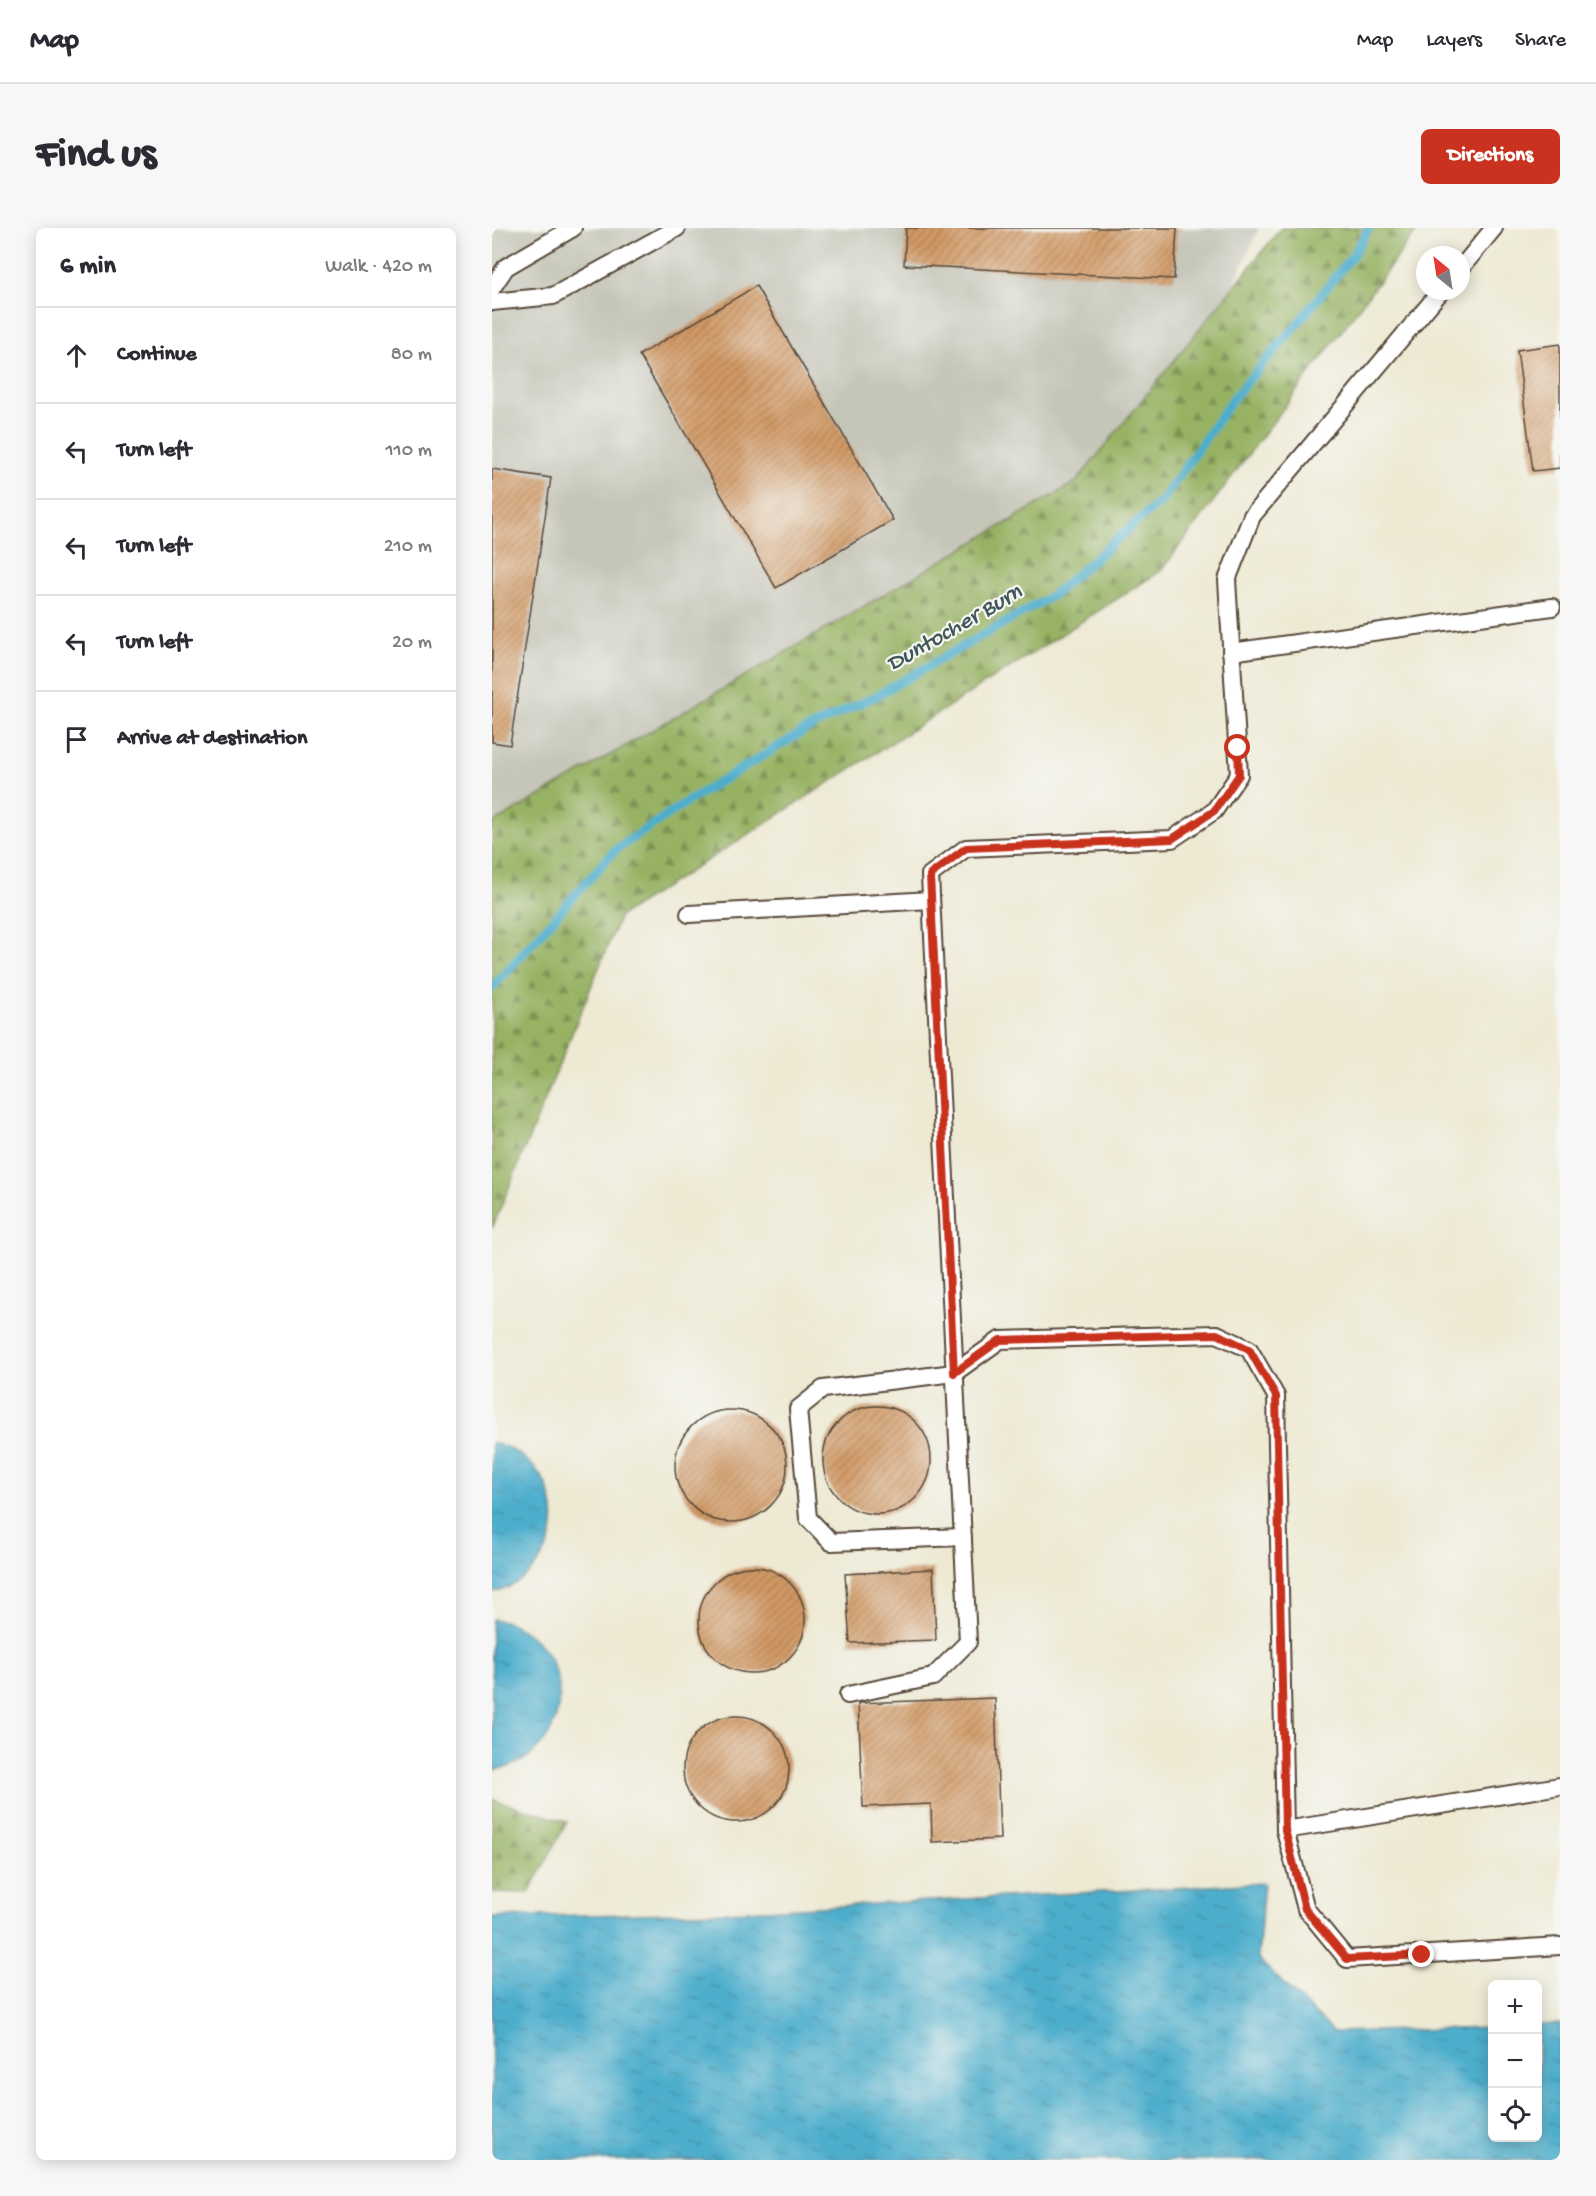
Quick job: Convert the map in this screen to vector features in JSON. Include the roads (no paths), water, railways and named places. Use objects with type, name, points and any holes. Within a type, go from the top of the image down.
[{"type":"lane","points":[[492,288],[506,267],[573,228]]},
{"type":"lane","points":[[492,302],[553,296],[677,228]]},
{"type":"lane","points":[[1470,257],[1494,228]]},
{"type":"lane","points":[[848,1695],[933,1677],[968,1642],[930,875],[966,848],[1172,839],[1214,811],[1239,775],[1227,580],[1252,516],[1433,300]]},
{"type":"lane","points":[[1232,652],[1552,607]]},
{"type":"lane","points":[[689,914],[931,900]]},
{"type":"lane","points":[[963,1537],[831,1542],[808,1518],[798,1409],[823,1389],[954,1373],[1000,1340],[1217,1334],[1249,1349],[1276,1396],[1285,1830],[1305,1909],[1347,1959],[1560,1946]]},
{"type":"lane","points":[[1285,1830],[1560,1786]]},
{"type":"water","points":[[492,1442],[513,1450],[530,1463],[543,1479],[551,1497],[554,1516],[551,1536],[543,1555],[529,1573],[512,1586],[492,1592]]},
{"type":"water","points":[[492,1619],[514,1625],[533,1638],[548,1656],[557,1676],[559,1697],[556,1718],[547,1737],[533,1753],[515,1764],[492,1770]]},
{"type":"water","points":[[1264,1883],[1258,1959],[1334,2032],[1488,2028],[1488,2142],[1542,2142],[1542,2025],[1560,2024],[1560,2160],[492,2160],[492,1917],[727,1912]]},
{"type":"waterway","name":"Duntocher Burn","points":[[492,988],[615,850],[688,801],[809,728],[878,695],[1053,595],[1163,499],[1234,397],[1353,255],[1369,228]]}]
